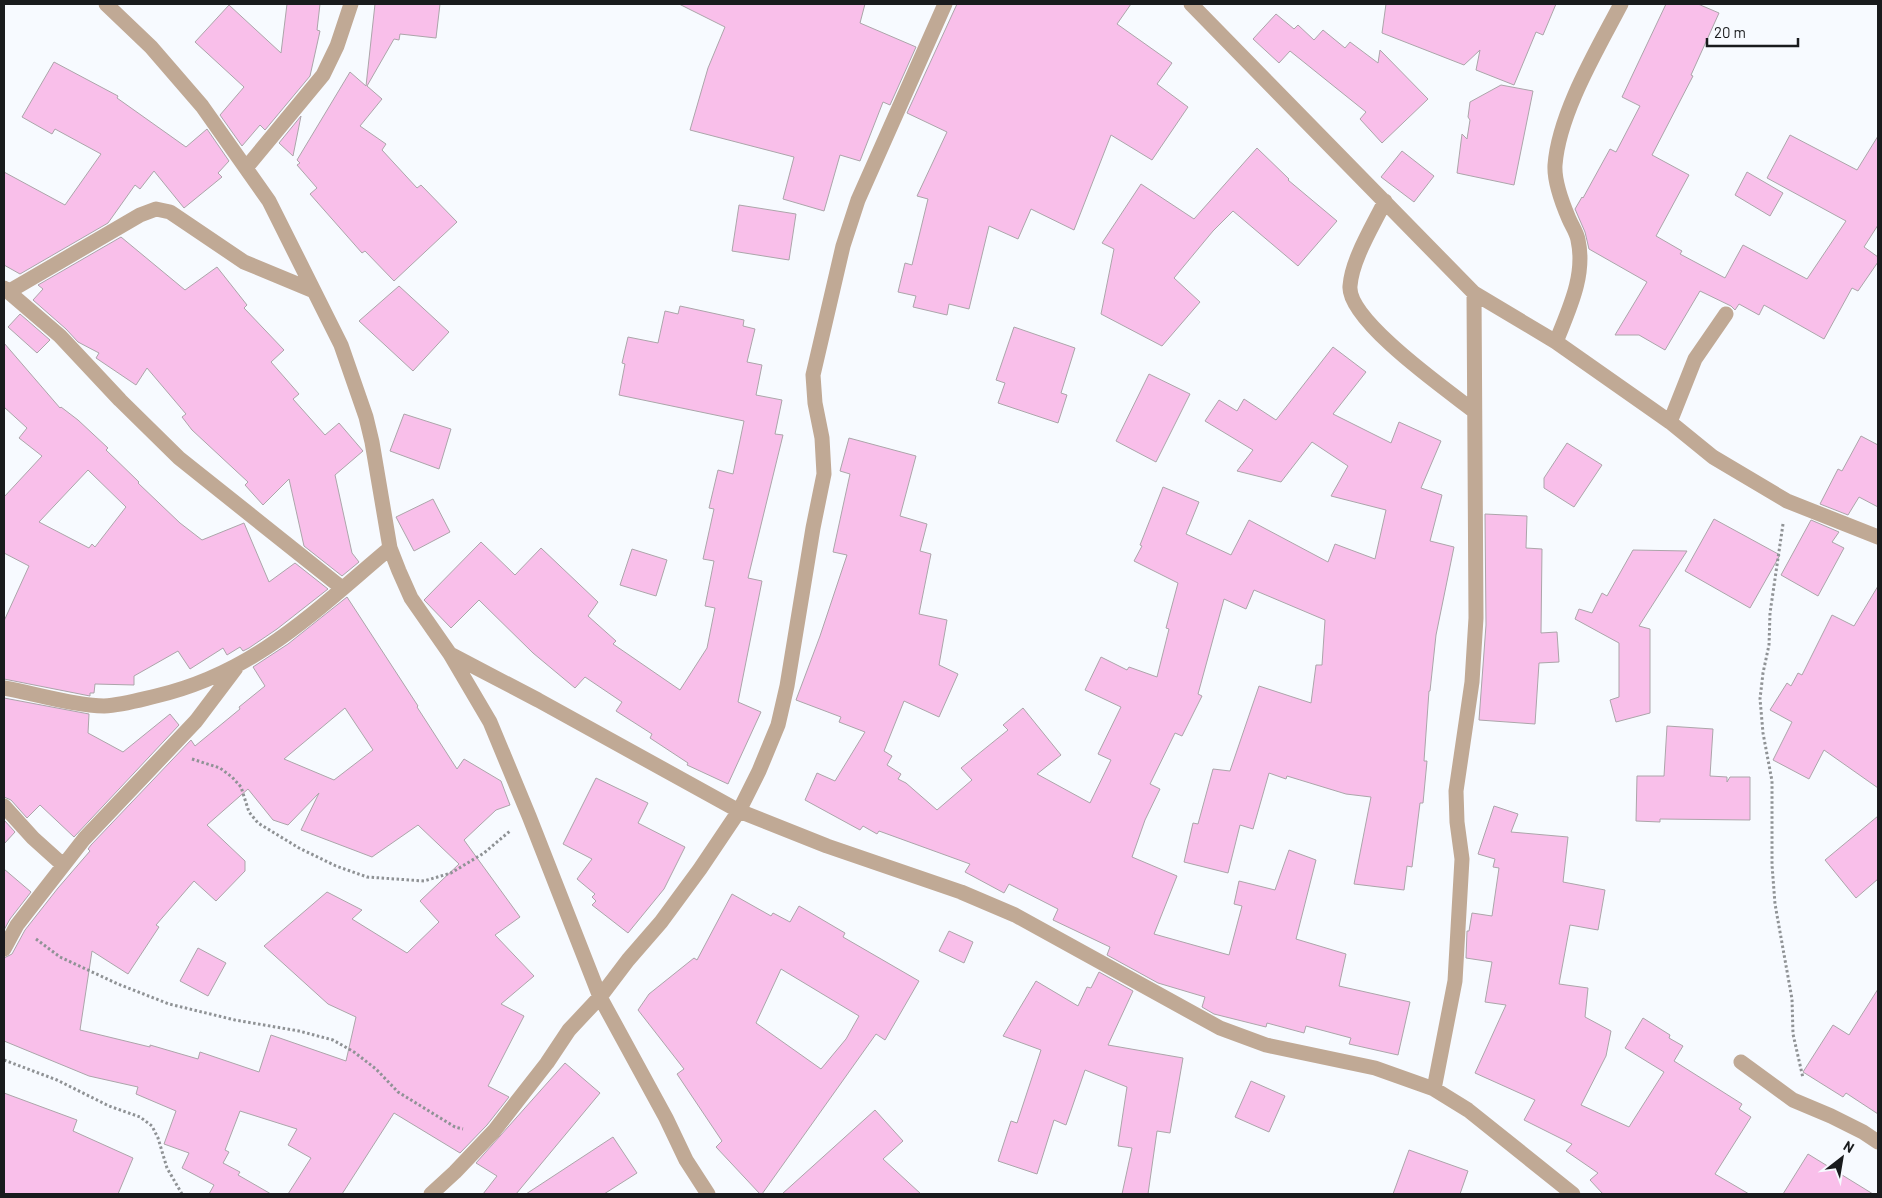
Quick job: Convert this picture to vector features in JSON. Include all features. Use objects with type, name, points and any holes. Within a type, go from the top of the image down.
[{"type":"street","points":[[106,4],[151,47],[202,106],[269,201],[341,345],[366,418],[390,548],[412,598],[450,654],[490,722],[600,997],[666,1118],[686,1160],[708,1194]]},
{"type":"street","points":[[246,168],[323,75],[337,46],[351,4]]},
{"type":"street","points":[[431,1194],[488,1137],[527,1091],[569,1030],[600,997],[628,960],[661,922],[700,869],[738,811],[759,771],[778,724],[787,686],[813,528],[824,474],[822,438],[815,403],[814,375],[843,246],[858,200],[945,4]]},
{"type":"street","points":[[1191,4],[1474,293],[1556,342],[1670,422],[1712,457],[1787,501],[1878,537]]},
{"type":"street","points":[[1556,342],[1576,293],[1580,266],[1578,240],[1562,204],[1555,167],[1559,139],[1572,103],[1621,4]]},
{"type":"street","points":[[1385,201],[1352,271],[1349,288],[1356,306],[1385,340],[1474,411]]},
{"type":"street","points":[[314,291],[244,262],[170,212],[156,209],[140,215],[6,290],[60,336],[120,400],[180,458],[342,588]]},
{"type":"street","points":[[1434,1089],[1455,981],[1462,859],[1456,791],[1472,682],[1476,618],[1474,293]]},
{"type":"street","points":[[1670,422],[1695,359],[1726,314]]},
{"type":"street","points":[[4,688],[103,706],[128,703],[180,691],[236,667],[303,623],[390,548]]},
{"type":"street","points":[[450,654],[538,700],[738,811],[827,846],[961,892],[1015,915],[1220,1028],[1266,1045],[1375,1068],[1434,1089],[1468,1110],[1573,1194]]},
{"type":"street","points":[[4,949],[17,925],[84,839],[210,705],[236,667]]},
{"type":"street","points":[[4,806],[32,838],[64,865]]},
{"type":"street","points":[[1741,1062],[1794,1100],[1863,1132],[1878,1142]]},
{"type":"path","points":[[1787,501],[1776,561],[1770,614],[1769,645],[1760,699],[1763,733],[1772,781],[1772,866],[1775,904],[1792,999],[1793,1034],[1809,1108]]},
{"type":"path","points":[[174,745],[190,758],[220,768],[232,777],[241,787],[249,812],[258,823],[299,848],[336,866],[367,877],[424,881],[451,873],[484,853],[529,816]]},
{"type":"path","points":[[17,925],[60,957],[118,984],[169,1004],[235,1020],[299,1031],[333,1040],[354,1052],[376,1069],[398,1092],[425,1110],[455,1126],[488,1137]]},
{"type":"path","points":[[4,1060],[57,1080],[109,1106],[140,1117],[152,1126],[158,1138],[167,1168],[182,1194]]},
{"type":"building","points":[[287,4],[320,4],[317,30],[320,31],[310,76],[265,130],[260,125],[242,146],[220,115],[244,87],[195,42],[229,5],[281,53]]},
{"type":"building","points":[[375,4],[440,4],[436,38],[400,34],[399,40],[394,39],[367,86],[382,99],[360,126],[386,144],[382,150],[417,188],[421,185],[457,222],[394,281],[365,251],[362,253],[310,194],[317,188],[297,165],[300,163],[297,160],[350,72],[366,86]]},
{"type":"building","points":[[679,4],[865,4],[860,23],[916,47],[890,105],[883,102],[860,161],[840,155],[824,211],[783,199],[794,157],[690,130],[708,68],[725,27]]},
{"type":"building","points":[[957,4],[1131,4],[1117,24],[1172,63],[1157,84],[1188,107],[1152,160],[1111,135],[1074,230],[1031,209],[1018,239],[989,226],[969,309],[949,304],[947,315],[913,307],[916,296],[898,292],[905,263],[912,265],[928,199],[917,196],[947,132],[907,113]]},
{"type":"building","points":[[1386,4],[1556,4],[1543,35],[1536,32],[1514,85],[1476,70],[1480,50],[1464,65],[1382,33]]},
{"type":"building","points":[[1666,4],[1698,4],[1719,13],[1691,75],[1693,76],[1652,155],[1689,175],[1656,236],[1682,251],[1680,254],[1725,278],[1743,245],[1807,279],[1846,221],[1767,178],[1790,135],[1857,170],[1878,136],[1878,225],[1864,247],[1878,257],[1878,262],[1858,291],[1852,288],[1824,339],[1764,305],[1759,315],[1739,304],[1735,310],[1731,306],[1700,291],[1665,350],[1639,335],[1615,335],[1647,282],[1589,249],[1585,232],[1575,209],[1610,149],[1616,152],[1640,106],[1622,97]]},
{"type":"building","points":[[1276,14],[1294,29],[1298,25],[1314,40],[1323,30],[1345,48],[1350,42],[1378,63],[1380,50],[1428,99],[1382,143],[1360,119],[1366,112],[1290,51],[1279,63],[1253,39]]},
{"type":"building","points":[[54,62],[118,96],[117,98],[186,147],[207,129],[229,161],[218,173],[222,177],[184,208],[154,171],[140,189],[135,185],[108,223],[20,274],[4,265],[4,172],[65,205],[101,154],[55,129],[52,134],[22,117]]},
{"type":"building","points":[[1501,85],[1533,91],[1514,185],[1457,173],[1462,134],[1467,139],[1470,102]]},
{"type":"building","points":[[301,116],[293,156],[279,143]]},
{"type":"building","points":[[1257,148],[1288,180],[1337,221],[1298,266],[1233,211],[1213,231],[1174,278],[1200,302],[1162,346],[1101,314],[1114,249],[1102,243],[1141,184],[1194,219]]},
{"type":"building","points":[[1402,151],[1434,176],[1414,202],[1381,177]]},
{"type":"building","points":[[1747,172],[1783,193],[1770,216],[1735,195]]},
{"type":"building","points":[[739,205],[796,214],[789,260],[732,251]]},
{"type":"building","points":[[121,237],[185,290],[217,267],[247,305],[244,308],[284,350],[271,362],[299,394],[293,399],[325,435],[339,423],[363,451],[335,475],[352,553],[359,562],[342,576],[304,546],[289,479],[263,505],[245,485],[248,482],[192,430],[182,417],[186,414],[147,368],[136,385],[96,358],[99,353],[78,342],[33,300],[43,289],[38,285]]},
{"type":"building","points":[[399,286],[449,332],[413,371],[359,321]]},
{"type":"building","points":[[680,306],[744,320],[743,326],[755,329],[747,362],[762,365],[756,395],[782,400],[775,434],[783,435],[748,578],[762,581],[738,702],[761,712],[728,784],[687,765],[688,763],[650,738],[652,734],[616,711],[622,702],[585,677],[575,688],[533,653],[479,600],[451,628],[424,600],[481,542],[515,575],[541,548],[598,602],[588,616],[616,641],[613,644],[680,690],[707,648],[715,608],[705,606],[714,561],[703,559],[714,509],[709,508],[718,470],[733,474],[744,421],[619,395],[625,364],[622,363],[628,337],[658,343],[665,311],[678,314]]},
{"type":"building","points":[[20,314],[50,340],[37,353],[8,327]]},
{"type":"building","points":[[1014,327],[1075,348],[1061,393],[1067,395],[1058,423],[998,403],[1005,383],[996,380]]},
{"type":"building","points":[[4,343],[60,408],[78,420],[108,448],[106,450],[138,483],[180,523],[202,540],[244,523],[269,582],[295,563],[328,589],[277,629],[243,651],[240,647],[227,655],[223,648],[190,669],[178,651],[134,676],[134,685],[95,684],[94,693],[90,693],[90,696],[4,679],[4,621],[29,566],[4,553],[4,497],[42,456],[19,438],[27,428],[4,407]],"holes":[[[88,470],[126,507],[95,547],[92,544],[89,548],[39,522]]]},
{"type":"building","points":[[1333,347],[1366,372],[1333,414],[1391,443],[1399,422],[1441,441],[1421,488],[1442,495],[1430,541],[1454,547],[1436,635],[1429,691],[1424,761],[1427,761],[1423,803],[1420,803],[1412,867],[1407,866],[1404,890],[1354,884],[1371,797],[1346,794],[1287,776],[1286,779],[1269,773],[1253,829],[1240,825],[1228,873],[1184,862],[1193,823],[1198,824],[1213,769],[1230,771],[1259,686],[1311,703],[1316,665],[1322,665],[1325,620],[1254,590],[1246,609],[1224,599],[1198,694],[1202,696],[1182,736],[1175,733],[1150,784],[1160,789],[1145,820],[1132,857],[1177,876],[1154,934],[1229,955],[1242,906],[1234,904],[1239,881],[1275,890],[1289,850],[1316,860],[1296,939],[1346,954],[1339,986],[1410,1002],[1398,1055],[1349,1044],[1351,1038],[1306,1026],[1304,1033],[1267,1023],[1266,1027],[1214,1014],[1202,1007],[1205,997],[1158,983],[1107,955],[1110,947],[1053,920],[1058,909],[1009,884],[1004,893],[965,872],[970,864],[879,831],[877,834],[863,826],[860,830],[805,800],[817,773],[835,781],[865,732],[839,722],[841,717],[796,700],[847,555],[833,552],[850,474],[840,471],[849,438],[916,456],[900,516],[927,524],[920,551],[931,554],[919,614],[947,620],[939,665],[958,674],[939,717],[904,701],[884,751],[892,756],[887,765],[901,774],[898,779],[906,783],[937,810],[972,780],[961,768],[1008,730],[1003,725],[1023,708],[1061,755],[1037,774],[1090,803],[1111,760],[1098,754],[1121,707],[1085,690],[1101,657],[1127,670],[1129,667],[1157,677],[1169,629],[1166,628],[1178,583],[1134,561],[1142,546],[1140,545],[1163,487],[1199,502],[1186,534],[1231,555],[1249,520],[1328,562],[1335,544],[1375,559],[1386,510],[1331,496],[1348,466],[1312,442],[1281,482],[1237,471],[1253,450],[1205,421],[1219,400],[1237,411],[1244,399],[1276,420]]},
{"type":"building","points":[[1149,374],[1190,394],[1156,462],[1116,441]]},
{"type":"building","points":[[404,414],[451,429],[439,469],[390,451]]},
{"type":"building","points":[[1861,436],[1878,445],[1878,507],[1859,497],[1848,515],[1820,504],[1838,469],[1842,471]]},
{"type":"building","points":[[1567,443],[1602,465],[1574,507],[1544,488],[1544,478]]},
{"type":"building","points":[[433,499],[450,532],[414,551],[396,517]]},
{"type":"building","points":[[1485,514],[1527,516],[1526,548],[1542,549],[1541,633],[1557,632],[1559,662],[1539,663],[1535,724],[1479,720],[1486,625]]},
{"type":"building","points":[[1714,519],[1780,555],[1750,608],[1685,571]]},
{"type":"building","points":[[1811,520],[1839,532],[1832,542],[1844,548],[1818,596],[1781,575]]},
{"type":"building","points":[[632,549],[667,560],[656,596],[620,585]]},
{"type":"building","points":[[1633,550],[1687,551],[1639,626],[1650,629],[1650,713],[1616,722],[1610,700],[1619,697],[1619,643],[1575,619],[1579,609],[1592,613],[1602,593],[1607,596]]},
{"type":"building","points":[[1878,586],[1878,788],[1824,750],[1809,779],[1773,760],[1792,722],[1770,710],[1787,683],[1791,686],[1798,673],[1802,675],[1832,615],[1854,626]]},
{"type":"building","points":[[347,597],[457,769],[464,759],[501,781],[510,805],[496,810],[464,840],[520,917],[495,935],[534,976],[501,1004],[524,1016],[488,1086],[509,1097],[487,1125],[460,1153],[394,1113],[342,1194],[288,1194],[311,1158],[288,1145],[297,1129],[240,1111],[225,1150],[229,1152],[223,1163],[240,1172],[238,1175],[271,1194],[209,1194],[214,1185],[182,1168],[189,1153],[164,1144],[176,1111],[136,1094],[138,1087],[89,1076],[4,1041],[4,958],[12,954],[25,930],[90,851],[88,849],[91,845],[191,740],[195,746],[265,686],[253,667],[288,644]],"holes":[[[345,708],[373,750],[334,780],[284,759]],[[248,789],[273,820],[288,825],[319,793],[301,830],[372,857],[418,825],[459,864],[420,901],[439,922],[407,953],[352,919],[362,910],[327,892],[264,946],[328,1004],[356,1017],[346,1061],[271,1035],[259,1072],[200,1052],[198,1059],[150,1045],[150,1047],[80,1030],[92,951],[128,974],[159,927],[156,925],[194,881],[216,901],[245,871],[245,861],[207,825]]]},
{"type":"building","points":[[4,698],[89,714],[88,733],[123,752],[170,714],[179,725],[74,837],[40,805],[27,818],[11,800],[4,797]]},
{"type":"building","points":[[1667,726],[1713,729],[1710,776],[1727,777],[1727,782],[1730,777],[1750,777],[1750,820],[1660,819],[1660,822],[1636,821],[1637,776],[1664,776]]},
{"type":"building","points":[[596,778],[648,803],[638,823],[685,847],[664,889],[628,933],[592,905],[596,901],[592,897],[595,894],[577,879],[592,859],[563,844]]},
{"type":"building","points":[[1494,806],[1518,814],[1511,832],[1568,837],[1563,882],[1605,890],[1598,930],[1570,925],[1559,984],[1588,988],[1585,1017],[1611,1031],[1606,1056],[1581,1105],[1629,1127],[1664,1072],[1625,1048],[1643,1018],[1670,1035],[1669,1038],[1683,1046],[1674,1061],[1742,1104],[1739,1109],[1751,1117],[1715,1174],[1749,1194],[1603,1194],[1590,1180],[1598,1173],[1566,1151],[1572,1144],[1524,1120],[1535,1100],[1475,1073],[1506,1005],[1485,1002],[1492,962],[1466,958],[1467,931],[1469,931],[1472,913],[1492,916],[1499,868],[1493,867],[1495,859],[1478,854]]},
{"type":"building","points":[[1878,816],[1878,879],[1856,898],[1825,860]]},
{"type":"building","points":[[4,820],[15,832],[4,844]]},
{"type":"building","points":[[4,869],[31,892],[4,930]]},
{"type":"building","points":[[732,894],[771,916],[773,913],[790,922],[799,906],[845,933],[843,937],[919,981],[885,1040],[876,1034],[762,1194],[716,1147],[722,1141],[677,1074],[684,1069],[638,1010],[649,994],[694,958],[697,960]],"holes":[[[781,969],[859,1016],[846,1039],[821,1069],[756,1023]]]},
{"type":"building","points":[[949,931],[973,942],[964,963],[939,951]]},
{"type":"building","points":[[198,948],[226,963],[208,996],[180,981]]},
{"type":"building","points":[[1099,972],[1133,991],[1108,1045],[1183,1058],[1170,1133],[1157,1131],[1148,1194],[1122,1194],[1132,1148],[1118,1146],[1127,1087],[1085,1070],[1066,1125],[1054,1120],[1037,1174],[998,1161],[1011,1121],[1017,1123],[1041,1050],[1003,1036],[1036,981],[1078,1006],[1087,987],[1091,988]]},
{"type":"building","points":[[1878,989],[1878,1114],[1846,1093],[1843,1097],[1803,1072],[1833,1025],[1849,1035]]},
{"type":"building","points":[[565,1063],[600,1093],[516,1194],[483,1194],[497,1176],[476,1163]]},
{"type":"building","points":[[1251,1081],[1285,1096],[1269,1132],[1235,1117]]},
{"type":"building","points":[[4,1093],[77,1120],[73,1131],[133,1158],[118,1194],[4,1194]]},
{"type":"building","points":[[875,1110],[903,1141],[883,1159],[921,1194],[782,1194]]},
{"type":"building","points":[[613,1137],[637,1173],[604,1194],[526,1194]]},
{"type":"building","points":[[1409,1150],[1468,1171],[1460,1194],[1393,1194]]},
{"type":"building","points":[[1808,1154],[1873,1194],[1783,1194]]}]
